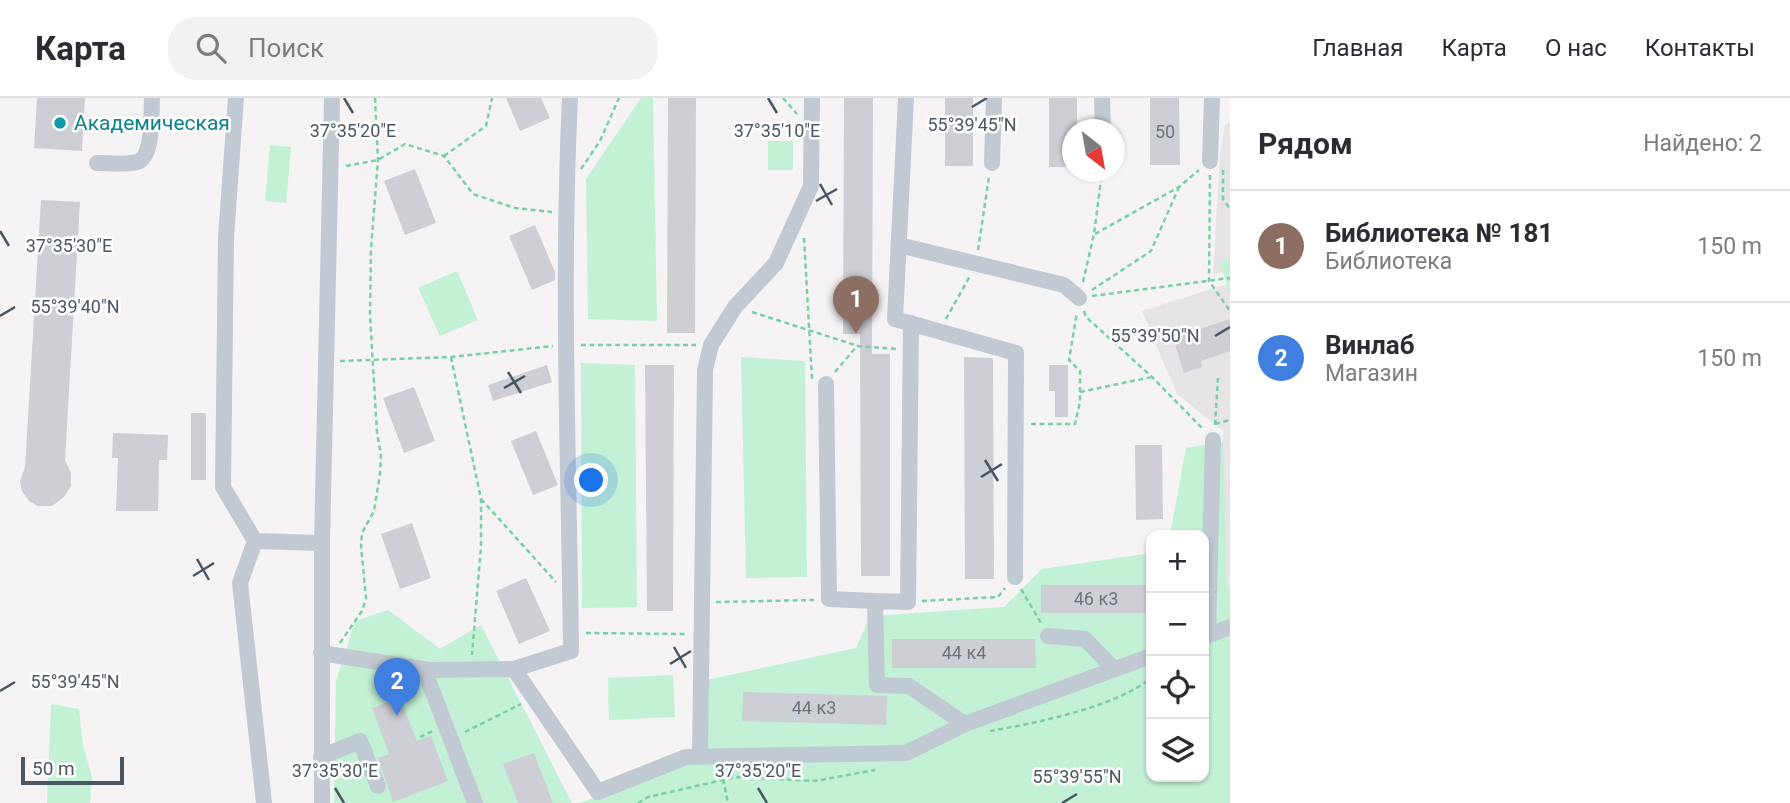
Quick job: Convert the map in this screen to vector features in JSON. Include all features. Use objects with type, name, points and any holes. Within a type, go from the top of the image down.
[{"type":"street","points":[[97,163],[136,162],[143,159],[149,147],[152,98]]},
{"type":"street","points":[[236,98],[226,238],[223,487],[255,541]]},
{"type":"street","points":[[322,803],[321,757],[328,654],[322,543],[332,98]]},
{"type":"street","points":[[328,654],[424,669],[471,670],[514,669],[571,650],[566,345],[566,178],[570,98]]},
{"type":"street","points":[[700,757],[705,370],[711,345],[735,307],[776,263],[811,186],[812,98]]},
{"type":"street","points":[[906,98],[895,319],[1016,353],[1014,577]]},
{"type":"street","points":[[992,163],[994,98]]},
{"type":"street","points":[[1102,98],[1103,119]]},
{"type":"street","points":[[1210,161],[1212,98]]},
{"type":"street","points":[[899,245],[1064,285],[1079,298]]},
{"type":"street","points":[[826,384],[828,599],[908,602],[911,323]]},
{"type":"street","points":[[1208,593],[1214,432]]},
{"type":"street","points":[[255,541],[322,543]]},
{"type":"street","points":[[255,541],[240,583],[264,803]]},
{"type":"street","points":[[875,601],[877,685],[909,686],[965,724]]},
{"type":"street","points":[[1209,635],[1230,627]]},
{"type":"street","points":[[1048,636],[1085,639],[1114,669]]},
{"type":"street","points":[[514,669],[598,792],[686,757],[906,753],[965,724],[1146,658]]},
{"type":"street","points":[[424,669],[475,803]]},
{"type":"street","points":[[321,757],[360,741],[378,786]]},
{"type":"path","points":[[328,654],[340,643],[362,611],[366,599],[362,533],[374,511],[381,454],[377,433],[373,360],[371,249],[379,160],[375,98]]},
{"type":"path","points":[[444,156],[486,126],[492,98]]},
{"type":"path","points":[[566,178],[580,171],[589,159],[606,130],[619,98]]},
{"type":"path","points":[[331,168],[379,160],[405,144],[444,156],[473,194],[515,208],[566,213]]},
{"type":"path","points":[[1094,234],[1179,187],[1210,161]]},
{"type":"path","points":[[1210,161],[1209,281],[1230,311]]},
{"type":"path","points":[[951,308],[976,265],[992,163]]},
{"type":"path","points":[[1015,424],[1075,424],[1080,402],[1080,371],[1069,360],[1079,298],[1094,234],[1101,182]]},
{"type":"path","points":[[1079,298],[1152,251],[1179,187]]},
{"type":"path","points":[[804,229],[813,385],[826,384],[857,346]]},
{"type":"path","points":[[1079,298],[1230,278]]},
{"type":"path","points":[[1079,298],[1086,317],[1214,432]]},
{"type":"path","points":[[735,307],[857,346],[910,350]]},
{"type":"path","points":[[326,362],[451,357],[566,345],[711,345]]},
{"type":"path","points":[[451,357],[481,499],[481,546],[471,670]]},
{"type":"path","points":[[1080,392],[1152,377]]},
{"type":"path","points":[[1214,432],[1218,378]]},
{"type":"path","points":[[1214,432],[1230,420]]},
{"type":"path","points":[[481,499],[570,597]]},
{"type":"path","points":[[908,602],[998,597],[1014,577],[1048,636]]},
{"type":"path","points":[[702,603],[828,599]]},
{"type":"path","points":[[571,633],[702,634]]},
{"type":"path","points":[[451,739],[533,697]]},
{"type":"path","points":[[723,779],[728,803]]},
{"type":"path","points":[[648,797],[651,803]]},
{"type":"shaded area","points":[[1230,123],[1230,271],[1213,274],[1220,154],[1225,125]]},
{"type":"shaded area","points":[[1230,283],[1230,597],[1219,600],[1223,431],[1177,394],[1142,311]]},
{"type":"green space","points":[[641,98],[653,98],[657,321],[588,319],[586,179]]},
{"type":"green space","points":[[768,141],[793,141],[793,170],[768,170]]},
{"type":"green space","points":[[270,145],[291,147],[286,203],[265,201]]},
{"type":"green space","points":[[1230,260],[1230,296],[1220,261]]},
{"type":"green space","points":[[457,271],[478,320],[440,336],[418,288]]},
{"type":"green space","points":[[741,357],[805,361],[807,577],[746,578]]},
{"type":"green space","points":[[581,363],[635,365],[637,607],[582,608]]},
{"type":"green space","points":[[1223,442],[1227,588],[1230,588],[1230,803],[579,803],[691,764],[697,682],[856,648],[870,616],[1004,607],[1042,569],[1146,554],[1146,782],[1209,782],[1209,530],[1171,530],[1186,448]]},
{"type":"green space","points":[[388,610],[440,649],[481,625],[572,803],[334,803],[336,681],[355,621]]},
{"type":"green space","points":[[673,675],[675,717],[609,720],[608,678]]},
{"type":"green space","points":[[51,704],[79,709],[83,746],[92,777],[90,803],[47,803]]},
{"type":"building","name":"Академическая","points":[[37,98],[85,98],[82,151],[34,148]]},
{"type":"building","points":[[506,98],[541,98],[550,118],[520,131]]},
{"type":"building","points":[[668,98],[696,98],[695,333],[667,333]]},
{"type":"building","points":[[844,98],[873,98],[872,354],[890,354],[890,576],[861,576],[860,334],[843,334]]},
{"type":"building","points":[[945,98],[973,98],[973,166],[945,166]]},
{"type":"building","points":[[1049,98],[1077,98],[1077,119],[1062,119],[1062,167],[1049,167]]},
{"type":"building","points":[[1150,98],[1179,98],[1180,165],[1150,165]]},
{"type":"building","points":[[415,169],[436,223],[405,235],[384,181]]},
{"type":"building","points":[[41,200],[80,202],[65,460],[71,473],[71,486],[64,497],[52,506],[38,506],[29,501],[22,491],[20,481],[25,467]]},
{"type":"building","points":[[535,225],[555,272],[555,280],[532,290],[509,236]]},
{"type":"building","points":[[1230,319],[1230,351],[1201,361],[1202,367],[1184,373],[1173,338]]},
{"type":"building","points":[[964,357],[993,358],[994,579],[965,579]]},
{"type":"building","points":[[547,365],[552,382],[493,401],[488,385]]},
{"type":"building","points":[[645,365],[674,365],[673,611],[647,611]]},
{"type":"building","points":[[1049,365],[1068,365],[1068,417],[1055,417],[1055,391],[1049,391]]},
{"type":"building","points":[[414,387],[435,441],[404,453],[383,398]]},
{"type":"building","points":[[191,413],[206,413],[206,480],[191,480]]},
{"type":"building","points":[[536,431],[558,485],[533,495],[511,441]]},
{"type":"building","points":[[113,433],[168,435],[167,460],[159,460],[158,511],[116,511],[118,458],[112,458]]},
{"type":"building","points":[[1135,445],[1162,445],[1163,519],[1136,520]]},
{"type":"building","points":[[412,523],[431,578],[400,589],[381,534]]},
{"type":"building","points":[[526,578],[550,631],[519,644],[496,591]]},
{"type":"building","points":[[1041,585],[1146,585],[1146,613],[1041,613]]},
{"type":"building","points":[[892,639],[1035,639],[1036,668],[892,668]]},
{"type":"building","points":[[743,692],[887,696],[886,725],[742,721]]},
{"type":"building","points":[[400,698],[417,741],[431,736],[448,781],[393,802],[378,758],[389,754],[372,708]]},
{"type":"building","points":[[534,753],[553,803],[518,803],[503,764]]},
{"type":"place","name":"Академическая","points":[[60,123]]},
{"type":"place","name":"Библиотека № 181","points":[[856,334]]},
{"type":"place","name":"Винлаб","points":[[397,716]]}]
